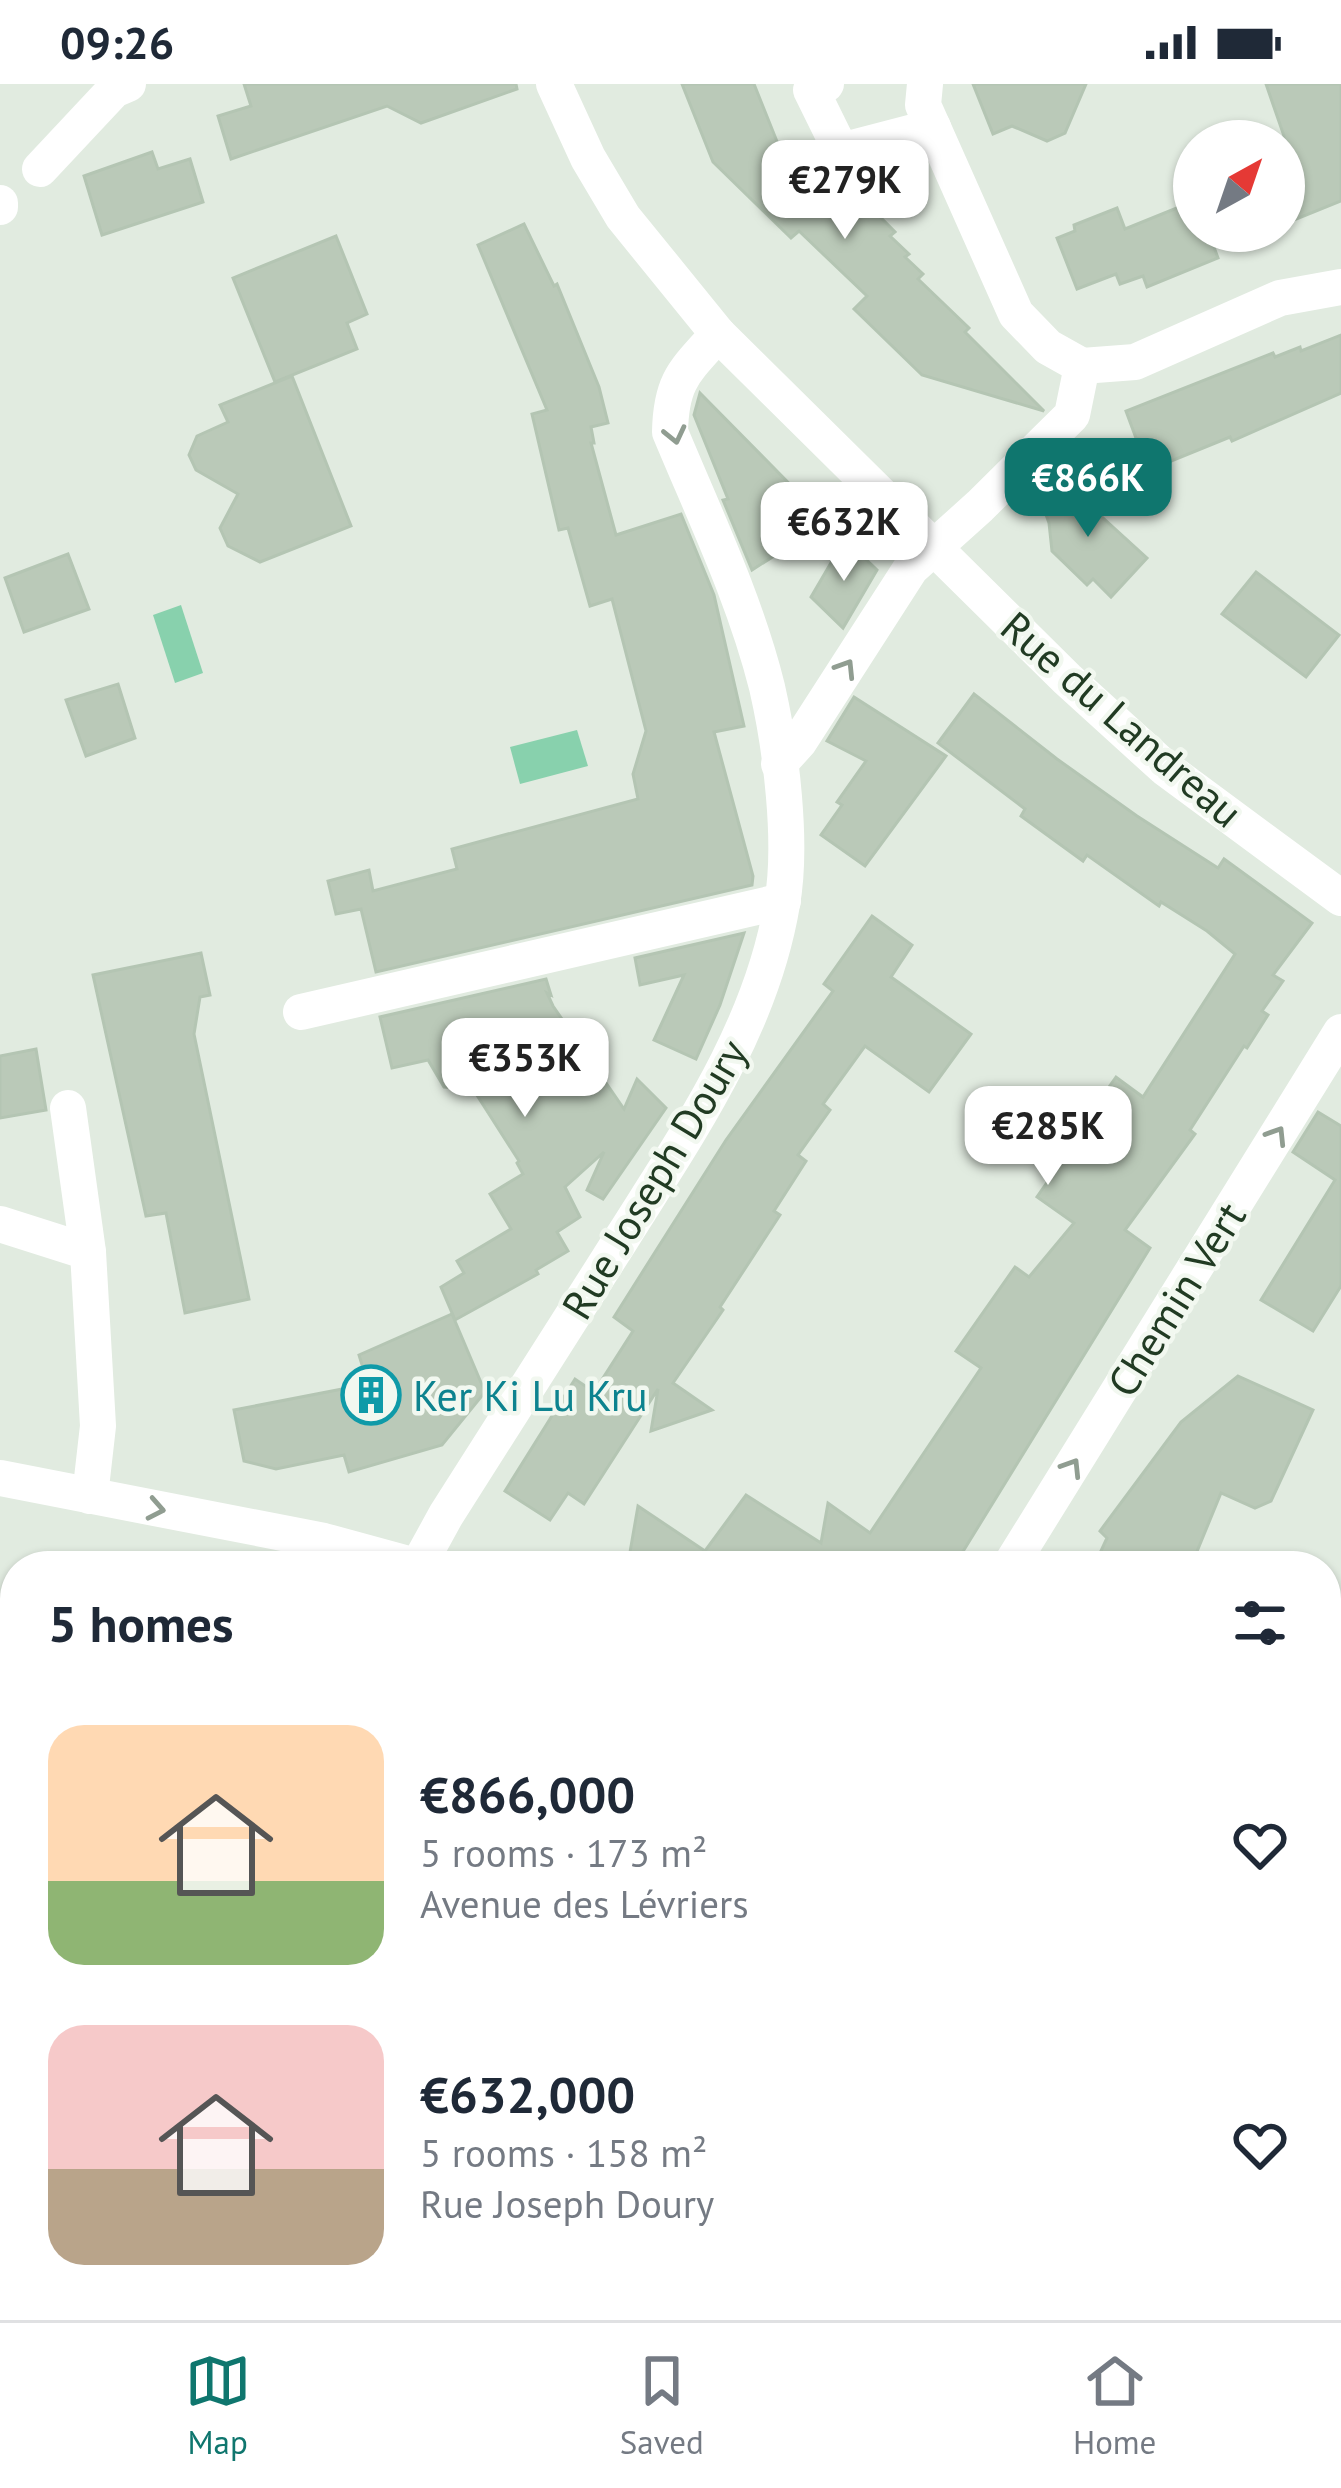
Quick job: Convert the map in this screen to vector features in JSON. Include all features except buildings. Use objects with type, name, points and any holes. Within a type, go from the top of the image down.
[{"type":"street","points":[[40,169],[114,90],[128,84]]},
{"type":"street","name":"Rue du Landreau","points":[[554,84],[587,158],[622,217],[718,334],[1067,679],[1165,768],[1341,898]]},
{"type":"street","points":[[826,84],[811,90],[841,151],[932,127]]},
{"type":"street","points":[[925,84],[923,104],[932,127],[1016,314],[1048,346],[1082,366],[1135,362],[1280,298],[1341,287]]},
{"type":"street","name":"Rue Joseph Doury","points":[[426,1551],[695,1122],[742,1037],[768,968],[783,901],[785,830],[767,690],[747,618],[670,432],[671,402],[684,373],[718,334]]},
{"type":"street","points":[[779,764],[800,742],[911,568],[1072,415],[1082,366]]},
{"type":"street","points":[[302,1012],[783,901]]},
{"type":"street","name":"Chemin Vert","points":[[1019,1551],[1341,1032]]},
{"type":"street","points":[[68,1108],[88,1252],[98,1426],[89,1496]]},
{"type":"street","points":[[0,1224],[88,1252]]},
{"type":"street","points":[[0,1478],[361,1551]]},
{"type":"shaded area","points":[[181,605],[203,673],[175,683],[153,615]]},
{"type":"shaded area","points":[[577,730],[588,766],[520,784],[510,747]]},
{"type":"place","name":"Ker Ki Lu Kru","points":[[371,1395]]}]
